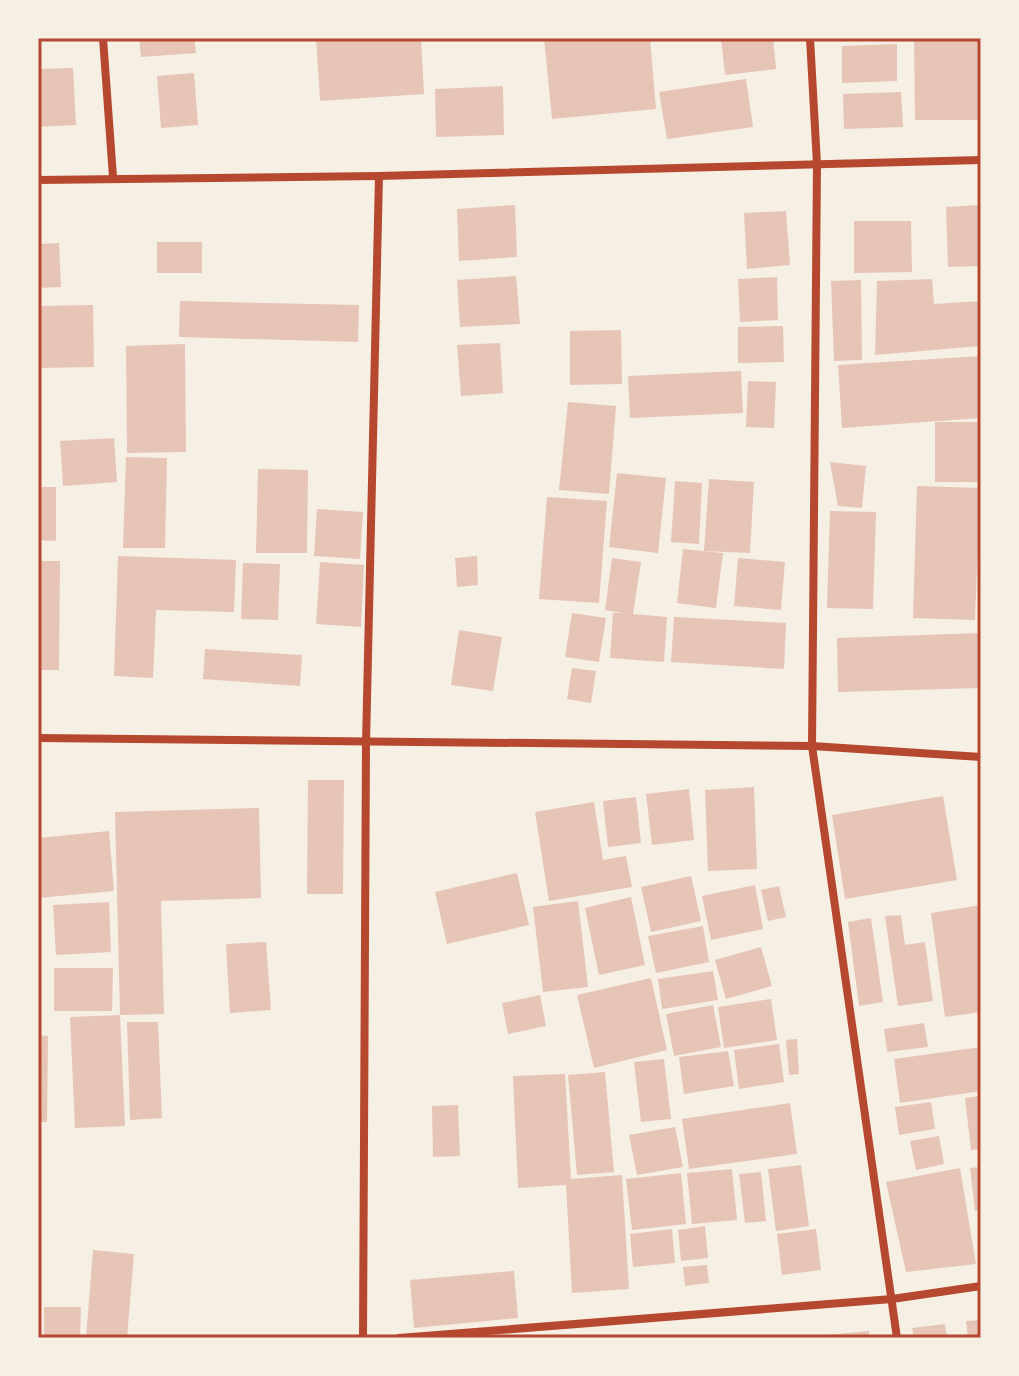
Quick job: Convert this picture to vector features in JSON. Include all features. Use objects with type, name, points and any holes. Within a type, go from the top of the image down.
[{"type":"street","points":[[103,38],[113,177]]},
{"type":"street","points":[[810,38],[817,164],[812,746],[897,1338]]},
{"type":"street","points":[[38,180],[379,176],[981,160]]},
{"type":"street","points":[[363,1338],[366,743],[379,176]]},
{"type":"street","points":[[38,738],[812,746],[981,757]]},
{"type":"street","points":[[399,1338],[892,1299],[981,1286]]},
{"type":"building","points":[[139,38],[194,38],[196,53],[141,57]]},
{"type":"building","points":[[316,38],[421,38],[424,94],[320,101]]},
{"type":"building","points":[[544,38],[650,38],[656,109],[552,119]]},
{"type":"building","points":[[721,38],[773,38],[776,69],[725,75]]},
{"type":"building","points":[[914,38],[981,38],[981,120],[915,120]]},
{"type":"building","points":[[897,44],[897,81],[842,83],[842,46]]},
{"type":"building","points":[[73,68],[76,125],[38,127],[38,69]]},
{"type":"building","points":[[194,73],[198,125],[161,128],[157,76]]},
{"type":"building","points":[[746,79],[753,127],[667,139],[659,92]]},
{"type":"building","points":[[503,86],[504,135],[436,137],[435,89]]},
{"type":"building","points":[[901,92],[903,127],[844,129],[843,94]]},
{"type":"building","points":[[515,205],[517,257],[459,261],[457,209]]},
{"type":"building","points":[[978,205],[981,266],[948,267],[946,207]]},
{"type":"building","points":[[786,211],[790,265],[747,269],[744,213]]},
{"type":"building","points":[[854,221],[911,221],[912,272],[854,273]]},
{"type":"building","points":[[157,242],[202,242],[202,273],[157,273]]},
{"type":"building","points":[[59,243],[61,287],[38,288],[38,244]]},
{"type":"building","points":[[516,276],[520,324],[460,327],[457,280]]},
{"type":"building","points":[[777,277],[778,320],[740,322],[738,279]]},
{"type":"building","points":[[932,279],[934,304],[981,301],[981,346],[875,355],[877,281]]},
{"type":"building","points":[[861,280],[862,360],[834,361],[831,281]]},
{"type":"building","points":[[180,301],[359,305],[358,342],[179,337]]},
{"type":"building","points":[[93,305],[94,367],[38,368],[38,306]]},
{"type":"building","points":[[783,326],[784,362],[738,363],[738,327]]},
{"type":"building","points":[[621,330],[622,384],[570,385],[570,331]]},
{"type":"building","points":[[500,343],[503,393],[461,396],[457,345]]},
{"type":"building","points":[[185,344],[186,452],[127,453],[126,346]]},
{"type":"building","points":[[981,356],[981,418],[842,428],[838,365]]},
{"type":"building","points":[[741,371],[743,413],[630,418],[628,376]]},
{"type":"building","points":[[748,381],[776,382],[774,428],[746,427]]},
{"type":"building","points":[[568,402],[616,406],[609,494],[559,490]]},
{"type":"building","points":[[935,422],[981,422],[981,482],[935,482]]},
{"type":"building","points":[[114,438],[117,482],[63,486],[60,441]]},
{"type":"building","points":[[126,457],[167,458],[165,548],[123,548]]},
{"type":"building","points":[[830,462],[866,466],[862,508],[838,506]]},
{"type":"building","points":[[258,469],[308,470],[307,553],[256,553]]},
{"type":"building","points":[[617,473],[666,478],[658,553],[609,547]]},
{"type":"building","points":[[709,479],[754,482],[750,553],[704,551]]},
{"type":"building","points":[[675,481],[702,483],[699,544],[671,542]]},
{"type":"building","points":[[917,486],[980,488],[975,620],[913,618]]},
{"type":"building","points":[[38,487],[56,487],[56,541],[38,540]]},
{"type":"building","points":[[547,497],[607,501],[599,603],[539,599]]},
{"type":"building","points":[[317,509],[363,512],[360,559],[314,556]]},
{"type":"building","points":[[830,511],[876,512],[873,609],[827,608]]},
{"type":"building","points":[[683,549],[723,553],[716,608],[677,603]]},
{"type":"building","points":[[118,556],[236,560],[234,612],[156,610],[153,678],[114,676]]},
{"type":"building","points":[[477,556],[478,585],[457,587],[455,558]]},
{"type":"building","points":[[612,558],[641,562],[633,614],[667,617],[664,662],[610,658],[613,613],[623,613],[605,610]]},
{"type":"building","points":[[738,558],[785,562],[781,610],[734,606]]},
{"type":"building","points":[[38,561],[60,561],[59,670],[38,670]]},
{"type":"building","points":[[320,562],[364,565],[361,627],[316,624]]},
{"type":"building","points":[[243,563],[280,564],[278,620],[241,619]]},
{"type":"building","points":[[572,613],[606,618],[599,662],[565,657]]},
{"type":"building","points":[[674,617],[786,623],[784,669],[671,662]]},
{"type":"building","points":[[459,630],[502,637],[493,691],[451,685]]},
{"type":"building","points":[[981,633],[981,688],[838,692],[837,638]]},
{"type":"building","points":[[205,649],[302,655],[300,686],[203,679]]},
{"type":"building","points":[[572,668],[596,671],[591,703],[567,699]]},
{"type":"building","points":[[308,780],[344,780],[343,894],[307,894]]},
{"type":"building","points":[[754,787],[757,869],[708,871],[705,790]]},
{"type":"building","points":[[689,789],[694,840],[652,845],[646,794]]},
{"type":"building","points":[[943,796],[957,880],[845,899],[832,815]]},
{"type":"building","points":[[636,797],[641,843],[608,847],[603,801]]},
{"type":"building","points":[[594,802],[603,860],[626,856],[632,887],[549,901],[535,812]]},
{"type":"building","points":[[259,808],[261,898],[161,901],[164,1014],[120,1015],[115,812]]},
{"type":"building","points":[[109,831],[114,891],[38,898],[38,838]]},
{"type":"building","points":[[517,873],[529,925],[447,944],[435,892]]},
{"type":"building","points":[[691,876],[701,921],[651,932],[641,887]]},
{"type":"building","points":[[755,885],[763,929],[711,940],[702,896]]},
{"type":"building","points":[[779,886],[786,917],[768,921],[761,890]]},
{"type":"building","points":[[631,897],[645,965],[599,975],[585,908]]},
{"type":"building","points":[[578,901],[588,987],[543,992],[533,907]]},
{"type":"building","points":[[109,902],[111,952],[56,955],[53,905]]},
{"type":"building","points":[[981,905],[981,1012],[945,1017],[931,913]]},
{"type":"building","points":[[901,915],[905,945],[925,942],[933,1001],[898,1006],[885,916]]},
{"type":"building","points":[[871,918],[883,1002],[859,1006],[848,922]]},
{"type":"building","points":[[703,926],[709,962],[656,973],[648,936]]},
{"type":"building","points":[[266,942],[271,1010],[230,1013],[226,944]]},
{"type":"building","points":[[761,947],[772,986],[726,999],[715,960]]},
{"type":"building","points":[[54,968],[113,968],[112,1011],[54,1011]]},
{"type":"building","points":[[713,971],[718,1000],[662,1009],[658,979]]},
{"type":"building","points":[[651,978],[667,1050],[594,1068],[577,995]]},
{"type":"building","points":[[540,995],[546,1026],[508,1034],[502,1003]]},
{"type":"building","points":[[771,999],[777,1040],[724,1048],[718,1007]]},
{"type":"building","points":[[713,1005],[721,1047],[674,1056],[666,1014]]},
{"type":"building","points":[[120,1015],[125,1126],[75,1128],[70,1017]]},
{"type":"building","points":[[127,1022],[158,1022],[162,1118],[130,1120]]},
{"type":"building","points":[[924,1023],[928,1047],[887,1052],[884,1029]]},
{"type":"building","points":[[38,1035],[48,1036],[47,1122],[38,1122]]},
{"type":"building","points":[[797,1039],[799,1074],[789,1075],[786,1040]]},
{"type":"building","points":[[779,1044],[784,1082],[739,1089],[734,1050]]},
{"type":"building","points":[[981,1047],[981,1091],[900,1103],[894,1059]]},
{"type":"building","points":[[728,1051],[734,1086],[684,1094],[679,1057]]},
{"type":"building","points":[[664,1059],[671,1119],[641,1122],[634,1062]]},
{"type":"building","points":[[605,1072],[614,1172],[577,1175],[568,1075]]},
{"type":"building","points":[[565,1074],[571,1179],[622,1175],[629,1289],[572,1293],[566,1185],[518,1188],[513,1076]]},
{"type":"building","points":[[981,1096],[981,1149],[971,1150],[965,1098]]},
{"type":"building","points":[[931,1102],[935,1129],[899,1135],[895,1107]]},
{"type":"building","points":[[790,1103],[797,1154],[689,1169],[682,1119]]},
{"type":"building","points":[[458,1105],[460,1156],[433,1157],[432,1106]]},
{"type":"building","points":[[675,1127],[683,1167],[637,1175],[629,1135]]},
{"type":"building","points":[[939,1136],[944,1164],[916,1170],[910,1141]]},
{"type":"building","points":[[801,1165],[809,1226],[776,1231],[768,1169]]},
{"type":"building","points":[[981,1167],[981,1210],[975,1211],[970,1168]]},
{"type":"building","points":[[960,1168],[976,1264],[906,1272],[886,1182]]},
{"type":"building","points":[[732,1169],[737,1220],[692,1224],[687,1173]]},
{"type":"building","points":[[761,1172],[766,1221],[745,1223],[739,1174]]},
{"type":"building","points":[[681,1173],[686,1224],[632,1230],[626,1179]]},
{"type":"building","points":[[705,1226],[708,1258],[681,1261],[678,1230]]},
{"type":"building","points":[[672,1229],[675,1263],[633,1267],[630,1234]]},
{"type":"building","points":[[816,1229],[821,1270],[782,1275],[777,1234]]},
{"type":"building","points":[[93,1250],[134,1254],[127,1338],[86,1338]]},
{"type":"building","points":[[707,1265],[709,1283],[685,1286],[683,1267]]},
{"type":"building","points":[[514,1271],[518,1318],[414,1328],[410,1280]]},
{"type":"building","points":[[44,1307],[81,1307],[80,1338],[44,1338]]},
{"type":"building","points":[[981,1320],[981,1338],[968,1338],[966,1321]]},
{"type":"building","points":[[945,1324],[947,1338],[914,1338],[912,1328]]},
{"type":"building","points":[[869,1331],[869,1338],[816,1338],[816,1336]]}]
